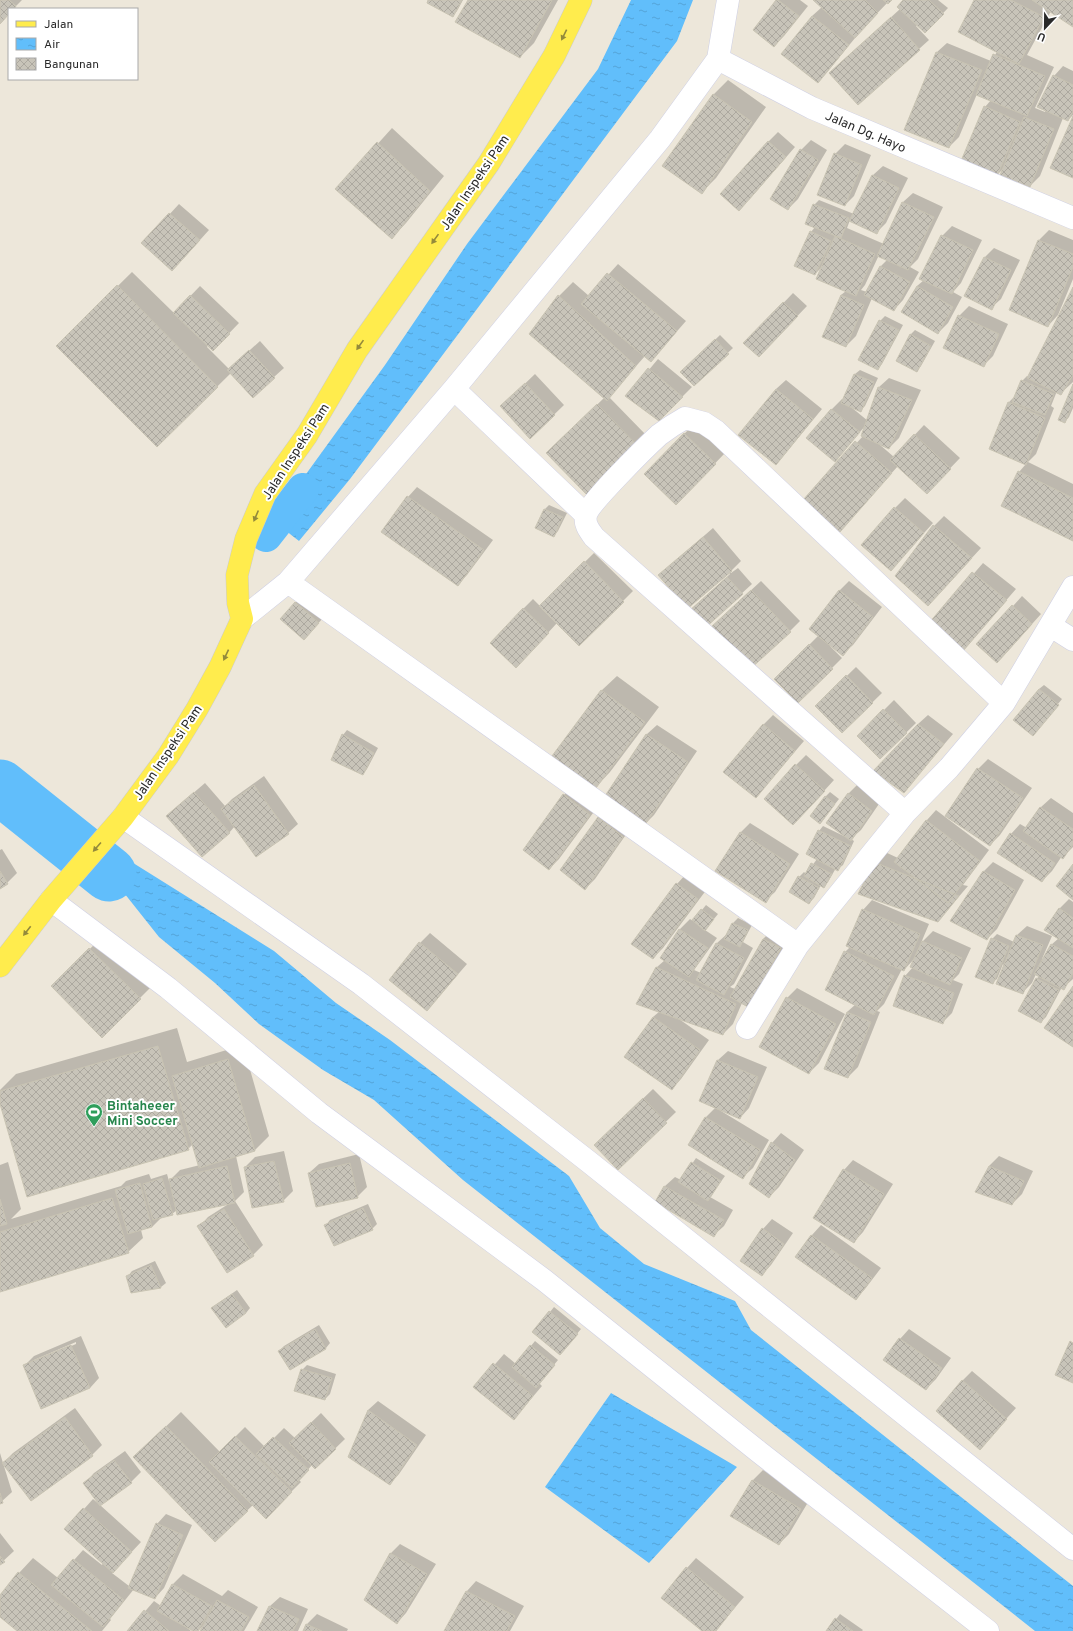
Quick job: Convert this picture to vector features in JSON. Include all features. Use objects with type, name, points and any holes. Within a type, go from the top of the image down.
[{"type":"main road","name":"Jalan Inspeksi Pam","points":[[0,966],[51,900],[123,818],[168,756],[197,709],[220,667],[242,619],[238,603],[237,575],[246,539],[265,494],[307,435],[356,350],[489,163],[554,56],[581,0]]},
{"type":"street","points":[[242,619],[288,582],[454,389],[660,139],[718,59],[728,0]]},
{"type":"street","name":"Jalan Dg. Hayo","points":[[718,59],[812,108],[1073,218]]},
{"type":"street","points":[[454,389],[586,515]]},
{"type":"street","points":[[905,813],[594,538],[586,527],[586,515],[596,499],[665,431],[685,418],[704,423],[722,437],[1004,703]]},
{"type":"street","points":[[288,582],[798,945]]},
{"type":"street","points":[[747,1028],[798,945],[905,813],[949,768],[1004,703],[1073,587]]},
{"type":"street","points":[[1051,626],[1073,640]]},
{"type":"street","points":[[123,818],[361,984],[601,1172],[1073,1549]]},
{"type":"street","points":[[51,900],[168,988],[319,1113],[544,1280],[759,1452],[988,1631]]},
{"type":"water","points":[[631,0],[693,0],[677,41],[350,479],[299,541],[276,523],[301,481],[385,365],[467,244],[598,69]]},
{"type":"water","points":[[122,856],[274,951],[336,1003],[390,1040],[569,1176],[600,1228],[644,1264],[735,1301],[751,1330],[1073,1586],[1073,1631],[1035,1631],[463,1180],[374,1100],[323,1070],[259,1024],[215,983],[159,937],[109,874]]},
{"type":"water","points":[[611,1393],[737,1467],[649,1563],[545,1487]]},
{"type":"building","points":[[0,0],[9,0],[16,6],[15,8],[8,8],[8,15],[0,24]]},
{"type":"building","points":[[428,0],[462,0],[453,17],[427,3]]},
{"type":"building","points":[[468,0],[552,0],[520,58],[455,22]]},
{"type":"building","points":[[776,0],[799,16],[774,47],[753,30]]},
{"type":"building","points":[[813,0],[865,0],[878,13],[855,38]]},
{"type":"building","points":[[883,0],[892,0],[888,4]]},
{"type":"building","points":[[903,0],[929,0],[944,14],[925,33],[897,7]]},
{"type":"building","points":[[974,0],[1011,0],[1044,17],[1019,64],[958,32]]},
{"type":"building","points":[[1032,0],[1073,0],[1073,27]]},
{"type":"building","points":[[812,16],[849,45],[818,83],[781,54]]},
{"type":"building","points":[[891,17],[920,50],[858,105],[829,73]]},
{"type":"building","points":[[936,52],[982,70],[949,148],[904,130]]},
{"type":"building","points":[[993,54],[1045,76],[1027,116],[976,95]]},
{"type":"building","points":[[1053,75],[1073,85],[1073,111],[1068,121],[1037,107]]},
{"type":"building","points":[[713,94],[752,122],[702,194],[662,166]]},
{"type":"building","points":[[984,106],[1020,122],[997,176],[961,161]]},
{"type":"building","points":[[1073,116],[1073,178],[1050,168]]},
{"type":"building","points":[[1024,117],[1054,129],[1030,187],[1000,175]]},
{"type":"building","points":[[768,141],[786,157],[739,211],[720,194]]},
{"type":"building","points":[[377,142],[430,191],[392,239],[335,189]]},
{"type":"building","points":[[800,149],[818,160],[788,210],[770,199]]},
{"type":"building","points":[[834,153],[862,165],[845,206],[817,195]]},
{"type":"building","points":[[872,175],[899,188],[877,234],[849,221]]},
{"type":"building","points":[[902,202],[934,217],[908,270],[877,256]]},
{"type":"building","points":[[813,204],[849,218],[841,238],[805,224]]},
{"type":"building","points":[[169,213],[200,240],[172,271],[141,243]]},
{"type":"building","points":[[810,231],[831,241],[815,275],[794,266]]},
{"type":"building","points":[[941,235],[973,250],[952,294],[919,279]]},
{"type":"building","points":[[835,236],[875,254],[856,296],[816,279]]},
{"type":"building","points":[[1038,240],[1073,254],[1073,267],[1048,327],[1009,310]]},
{"type":"building","points":[[984,257],[1011,270],[992,310],[964,296]]},
{"type":"building","points":[[880,266],[910,282],[894,311],[864,295]]},
{"type":"building","points":[[607,273],[677,331],[651,362],[581,304]]},
{"type":"building","points":[[117,285],[218,387],[157,447],[56,346]]},
{"type":"building","points":[[917,286],[953,307],[938,334],[901,312]]},
{"type":"building","points":[[1073,287],[1073,375],[1061,395],[1027,378]]},
{"type":"building","points":[[190,295],[230,334],[213,351],[173,313]]},
{"type":"building","points":[[558,295],[636,366],[607,401],[529,334]]},
{"type":"building","points":[[841,295],[864,305],[846,347],[822,337]]},
{"type":"building","points":[[783,302],[798,316],[759,357],[743,343]]},
{"type":"building","points":[[958,315],[999,334],[984,367],[943,348]]},
{"type":"building","points":[[879,320],[899,330],[878,370],[858,360]]},
{"type":"building","points":[[910,334],[931,346],[917,372],[896,361]]},
{"type":"building","points":[[715,339],[729,354],[694,386],[680,372]]},
{"type":"building","points":[[249,350],[275,378],[253,398],[227,370]]},
{"type":"building","points":[[648,368],[683,397],[659,421],[625,396]]},
{"type":"building","points":[[854,374],[874,382],[861,412],[841,403]]},
{"type":"building","points":[[1021,380],[1054,394],[1045,415],[1012,402]]},
{"type":"building","points":[[525,383],[555,415],[530,439],[500,406]]},
{"type":"building","points":[[1073,384],[1073,403],[1065,423],[1058,420]]},
{"type":"building","points":[[878,387],[912,400],[889,449],[861,436]]},
{"type":"building","points":[[776,389],[813,419],[776,465],[738,435]]},
{"type":"building","points":[[1008,402],[1045,418],[1026,465],[989,449]]},
{"type":"building","points":[[597,404],[638,446],[588,496],[546,453]]},
{"type":"building","points":[[831,409],[860,432],[835,462],[806,438]]},
{"type":"building","points":[[684,433],[716,464],[676,505],[644,474]]},
{"type":"building","points":[[914,434],[951,469],[927,494],[890,460]]},
{"type":"building","points":[[855,441],[892,473],[840,532],[803,500]]},
{"type":"building","points":[[1018,471],[1073,498],[1073,541],[1001,506]]},
{"type":"building","points":[[407,496],[484,550],[458,586],[381,532]]},
{"type":"building","points":[[894,507],[924,533],[891,571],[861,545]]},
{"type":"building","points":[[544,509],[563,517],[554,537],[535,528]]},
{"type":"building","points":[[933,525],[972,558],[928,606],[895,576]]},
{"type":"building","points":[[703,537],[732,571],[687,609],[658,575]]},
{"type":"building","points":[[584,561],[624,602],[579,646],[539,606]]},
{"type":"building","points":[[972,572],[1007,600],[963,651],[929,623]]},
{"type":"building","points":[[727,577],[743,594],[705,628],[689,611]]},
{"type":"building","points":[[751,590],[791,632],[749,670],[710,628]]},
{"type":"building","points":[[839,590],[873,617],[843,656],[809,629]]},
{"type":"building","points":[[295,602],[319,623],[304,640],[280,619]]},
{"type":"building","points":[[1012,605],[1032,624],[997,663],[976,644]]},
{"type":"building","points":[[523,608],[549,633],[516,668],[490,643]]},
{"type":"building","points":[[809,644],[833,669],[798,703],[774,679]]},
{"type":"building","points":[[846,675],[873,703],[842,733],[815,706]]},
{"type":"building","points":[[1039,689],[1059,705],[1033,736],[1013,720]]},
{"type":"building","points":[[601,690],[645,722],[596,788],[552,756]]},
{"type":"building","points":[[883,709],[907,733],[880,759],[857,736]]},
{"type":"building","points":[[763,724],[795,751],[756,798],[723,772]]},
{"type":"building","points":[[918,724],[944,744],[904,793],[873,771]]},
{"type":"building","points":[[342,734],[374,753],[363,775],[331,760]]},
{"type":"building","points":[[646,734],[688,762],[644,826],[603,799]]},
{"type":"building","points":[[795,764],[825,791],[793,825],[764,799]]},
{"type":"building","points":[[977,768],[1023,798],[990,846],[945,816]]},
{"type":"building","points":[[254,785],[289,834],[256,857],[221,809]]},
{"type":"building","points":[[194,792],[230,833],[202,857],[166,816]]},
{"type":"building","points":[[848,793],[872,811],[851,841],[826,823]]},
{"type":"building","points":[[563,794],[590,815],[549,870],[523,850]]},
{"type":"building","points":[[825,796],[835,804],[820,824],[810,816]]},
{"type":"building","points":[[1040,807],[1073,829],[1073,844],[1063,859],[1023,831]]},
{"type":"building","points":[[598,817],[623,837],[585,890],[560,870]]},
{"type":"building","points":[[926,820],[980,861],[948,903],[894,862]]},
{"type":"building","points":[[818,830],[851,846],[838,871],[806,854]]},
{"type":"building","points":[[740,832],[790,864],[766,903],[715,871]]},
{"type":"building","points":[[1010,833],[1055,863],[1042,882],[997,853]]},
{"type":"building","points":[[874,862],[959,896],[938,922],[858,894]]},
{"type":"building","points":[[811,863],[832,874],[824,888],[804,876]]},
{"type":"building","points":[[1073,864],[1073,900],[1056,886]]},
{"type":"building","points":[[0,871],[8,884],[0,889]]},
{"type":"building","points":[[983,871],[1015,890],[987,940],[950,921]]},
{"type":"building","points":[[798,876],[819,888],[809,904],[789,892]]},
{"type":"building","points":[[676,883],[698,899],[653,959],[631,944]]},
{"type":"building","points":[[1059,908],[1073,918],[1073,948],[1044,930]]},
{"type":"building","points":[[701,909],[714,919],[705,931],[692,920]]},
{"type":"building","points":[[862,909],[920,934],[904,971],[846,946]]},
{"type":"building","points":[[732,923],[748,930],[740,947],[724,939]]},
{"type":"building","points":[[679,929],[708,948],[689,977],[660,958]]},
{"type":"building","points":[[1016,935],[1043,945],[1023,994],[996,984]]},
{"type":"building","points":[[991,938],[1009,946],[993,984],[975,977]]},
{"type":"building","points":[[763,939],[781,948],[748,1007],[730,997]]},
{"type":"building","points":[[922,941],[962,958],[950,985],[910,967]]},
{"type":"building","points":[[419,942],[458,974],[427,1011],[389,980]]},
{"type":"building","points":[[716,943],[744,958],[724,995],[696,980]]},
{"type":"building","points":[[1051,944],[1073,956],[1073,973],[1064,990],[1034,974]]},
{"type":"building","points":[[89,948],[141,999],[102,1038],[51,986]]},
{"type":"building","points":[[844,951],[894,976],[874,1015],[825,990]]},
{"type":"building","points":[[656,967],[736,1004],[723,1035],[636,1004]]},
{"type":"building","points":[[904,975],[954,993],[943,1024],[893,1006]]},
{"type":"building","points":[[1036,978],[1059,990],[1041,1023],[1018,1011]]},
{"type":"building","points":[[1073,986],[1073,1047],[1044,1028]]},
{"type":"building","points":[[786,997],[836,1024],[809,1074],[759,1047]]},
{"type":"building","points":[[847,1012],[871,1022],[848,1078],[824,1069]]},
{"type":"building","points":[[653,1017],[700,1050],[672,1090],[624,1057]]},
{"type":"building","name":"Bintaheeer Mini Soccer","points":[[158,1046],[189,1150],[27,1197],[0,1104],[0,1091]]},
{"type":"building","points":[[228,1059],[255,1151],[199,1168],[172,1076]]},
{"type":"building","points":[[717,1060],[758,1077],[740,1119],[699,1101]]},
{"type":"building","points":[[643,1098],[667,1123],[618,1170],[594,1145]]},
{"type":"building","points":[[705,1117],[760,1150],[743,1179],[688,1145]]},
{"type":"building","points":[[771,1142],[795,1160],[769,1198],[749,1184]]},
{"type":"building","points":[[274,1161],[284,1202],[252,1208],[244,1167]]},
{"type":"building","points":[[691,1162],[721,1181],[708,1201],[678,1182]]},
{"type":"building","points":[[350,1163],[358,1198],[316,1207],[308,1173]]},
{"type":"building","points":[[227,1166],[235,1203],[177,1215],[169,1179]]},
{"type":"building","points":[[989,1166],[1024,1181],[1012,1205],[975,1192]]},
{"type":"building","points":[[843,1169],[884,1194],[854,1243],[813,1218]]},
{"type":"building","points":[[162,1178],[173,1215],[153,1220],[143,1184]]},
{"type":"building","points":[[140,1183],[152,1227],[128,1234],[115,1190]]},
{"type":"building","points":[[664,1186],[724,1220],[714,1237],[655,1202]]},
{"type":"building","points":[[112,1198],[129,1253],[0,1292],[0,1232]]},
{"type":"building","points":[[0,1199],[7,1224],[0,1226]]},
{"type":"building","points":[[363,1208],[373,1230],[334,1246],[324,1225]]},
{"type":"building","points":[[224,1209],[254,1256],[227,1273],[197,1226]]},
{"type":"building","points":[[762,1228],[784,1244],[762,1276],[740,1261]]},
{"type":"building","points":[[811,1235],[872,1278],[856,1300],[795,1257]]},
{"type":"building","points":[[151,1265],[161,1288],[131,1293],[126,1276]]},
{"type":"building","points":[[232,1294],[246,1313],[226,1328],[211,1308]]},
{"type":"building","points":[[549,1311],[578,1334],[560,1355],[532,1332]]},
{"type":"building","points":[[315,1329],[326,1349],[290,1370],[278,1351]]},
{"type":"building","points":[[899,1338],[942,1368],[926,1390],[883,1360]]},
{"type":"building","points":[[1070,1341],[1073,1343],[1073,1383],[1055,1375]]},
{"type":"building","points":[[71,1345],[90,1388],[41,1409],[23,1365]]},
{"type":"building","points":[[530,1345],[555,1365],[536,1388],[512,1367]]},
{"type":"building","points":[[493,1363],[533,1396],[514,1420],[473,1387]]},
{"type":"building","points":[[301,1369],[332,1378],[325,1400],[294,1391]]},
{"type":"building","points":[[962,1380],[1007,1419],[980,1450],[936,1411]]},
{"type":"building","points":[[368,1410],[417,1445],[390,1485],[348,1457]]},
{"type":"building","points":[[65,1417],[93,1456],[31,1501],[2,1463]]},
{"type":"building","points":[[311,1422],[336,1449],[315,1469],[289,1443]]},
{"type":"building","points":[[166,1426],[248,1511],[215,1542],[133,1457]]},
{"type":"building","points":[[235,1436],[292,1492],[266,1519],[209,1462]]},
{"type":"building","points":[[273,1437],[309,1470],[292,1488],[256,1454]]},
{"type":"building","points":[[114,1460],[132,1483],[100,1506],[83,1483]]},
{"type":"building","points":[[752,1480],[801,1509],[779,1545],[730,1516]]},
{"type":"building","points":[[0,1493],[3,1503],[0,1504]]},
{"type":"building","points":[[83,1508],[132,1552],[113,1573],[64,1529]]},
{"type":"building","points":[[156,1523],[183,1535],[155,1599],[128,1588]]},
{"type":"building","points":[[390,1553],[427,1574],[397,1624],[364,1600]]},
{"type":"building","points":[[0,1556],[5,1562],[0,1565]]},
{"type":"building","points":[[73,1559],[124,1600],[103,1627],[51,1585]]},
{"type":"building","points":[[686,1567],[735,1607],[716,1631],[702,1631],[661,1598]]},
{"type":"building","points":[[18,1572],[92,1631],[17,1631],[0,1617],[0,1595]]},
{"type":"building","points":[[172,1584],[212,1606],[198,1631],[193,1631],[157,1611]]},
{"type":"building","points":[[466,1591],[515,1616],[507,1631],[444,1631]]},
{"type":"building","points":[[217,1600],[249,1617],[241,1631],[200,1631]]},
{"type":"building","points":[[269,1606],[299,1619],[293,1631],[257,1631]]},
{"type":"building","points":[[144,1610],[169,1631],[127,1631]]},
{"type":"building","points":[[835,1618],[853,1631],[826,1631]]},
{"type":"building","points":[[306,1624],[322,1631],[303,1631]]},
{"type":"waterway","points":[[266,536],[303,489]]},
{"type":"waterway","points":[[0,787],[109,874]]},
{"type":"place","name":"Bintaheeer Mini Soccer","points":[[94,1127]]}]
